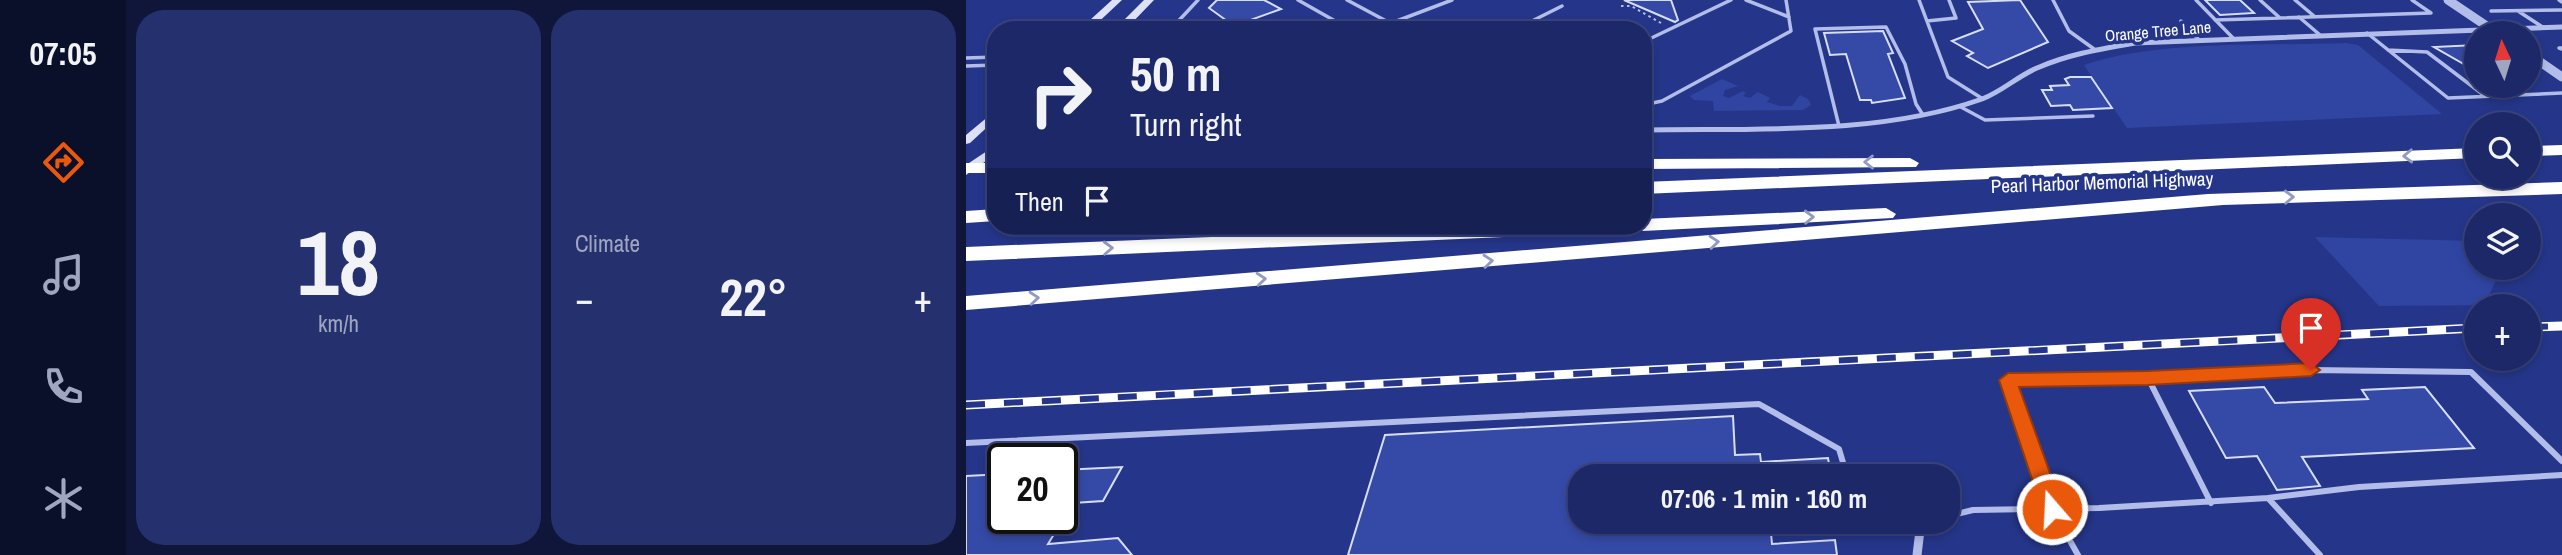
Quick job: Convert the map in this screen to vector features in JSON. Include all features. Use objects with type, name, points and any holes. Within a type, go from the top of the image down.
[{"type":"highway","points":[[2541,151],[2562,150]]},
{"type":"highway","name":"Pearl Harbor Memorial Highway","points":[[1652,188],[2464,153]]},
{"type":"highway","points":[[1652,164],[1900,162],[2035,170]]},
{"type":"highway","points":[[967,169],[987,168]]},
{"type":"highway","name":"Pearl Harbor Memorial Highway","points":[[1652,225],[2562,188]]},
{"type":"highway","points":[[966,303],[2221,200]]},
{"type":"highway","points":[[966,217],[987,216]]},
{"type":"highway","points":[[966,254],[1407,235]]},
{"type":"main road","points":[[1094,21],[1117,0]]},
{"type":"main road","points":[[1128,21],[1149,0]]},
{"type":"main road","points":[[966,141],[987,121]]},
{"type":"main road","points":[[967,169],[987,155]]},
{"type":"street","points":[[2448,0],[2479,21]]},
{"type":"street","name":"Orange Tree Lane","points":[[2541,28],[2562,27]]},
{"type":"street","name":"Orange Tree Lane","points":[[1652,130],[1839,126],[1923,115],[1983,99],[2035,69],[2094,50],[2134,43],[2464,31]]},
{"type":"street","points":[[2541,62],[2562,77]]},
{"type":"street","points":[[1917,555],[1921,534]]},
{"type":"lane","points":[[1178,21],[1198,0]]},
{"type":"lane","points":[[1298,0],[1335,21]]},
{"type":"lane","points":[[1348,0],[1386,21]]},
{"type":"lane","points":[[1395,21],[1452,0]]},
{"type":"lane","points":[[1652,38],[1731,0]]},
{"type":"lane","points":[[1746,0],[1789,17]]},
{"type":"lane","points":[[1652,103],[1662,101],[1791,31],[1786,0]]},
{"type":"lane","points":[[1919,0],[1948,77],[1983,99]]},
{"type":"lane","points":[[1927,21],[1956,18],[1949,0]]},
{"type":"lane","points":[[2053,0],[2069,31],[2094,50]]},
{"type":"lane","points":[[2196,0],[2234,38]]},
{"type":"lane","points":[[2260,0],[2280,18]]},
{"type":"lane","points":[[2295,0],[2315,17]]},
{"type":"lane","points":[[2215,20],[2431,13],[2412,0]]},
{"type":"lane","points":[[1532,21],[1562,6]]},
{"type":"lane","points":[[2491,12],[2562,10]]},
{"type":"lane","points":[[2518,11],[2544,28]]},
{"type":"lane","points":[[2299,17],[2320,35]]},
{"type":"lane","points":[[2181,21],[2198,39]]},
{"type":"lane","points":[[1839,126],[1815,29],[1886,27],[1905,64],[1916,104],[1923,115]]},
{"type":"lane","points":[[2367,33],[2448,98],[2464,97]]},
{"type":"lane","points":[[2388,50],[2427,52],[2464,80]]},
{"type":"lane","points":[[966,58],[987,57]]},
{"type":"lane","points":[[966,66],[987,65]]},
{"type":"lane","points":[[2541,94],[2562,93]]},
{"type":"lane","points":[[1959,106],[1985,120],[2093,116]]},
{"type":"lane","points":[[2078,555],[2052,509],[2008,380],[2148,378],[2311,370],[2471,372],[2562,461]]},
{"type":"lane","points":[[2148,378],[2211,503]]},
{"type":"lane","points":[[966,443],[1759,404],[1839,449],[1843,464]]},
{"type":"lane","points":[[1960,513],[1973,510],[2211,503],[2359,487],[2562,475]]},
{"type":"lane","points":[[2268,498],[2320,555]]},
{"type":"path","points":[[1621,6],[1631,6],[1671,29]]},
{"type":"shaded area","points":[[2346,43],[2358,45],[2442,114],[2127,128],[2084,65],[2145,51],[2179,48]]},
{"type":"shaded area","points":[[1722,79],[1738,86],[1725,90],[1723,96],[1729,98],[1743,91],[1746,93],[1743,96],[1750,98],[1758,92],[1770,98],[1767,102],[1792,106],[1800,95],[1808,99],[1811,105],[1803,110],[1714,111],[1713,101],[1694,100],[1690,96]]},
{"type":"shaded area","points":[[2315,237],[2464,241],[2464,280],[2496,280],[2490,294],[2464,294],[2464,305],[2379,306]]},
{"type":"building","points":[[1217,0],[1264,0],[1281,9],[1248,21],[1227,21],[1209,8]]},
{"type":"building","points":[[1624,0],[1671,0],[1678,20],[1675,22]]},
{"type":"building","points":[[2020,0],[2048,42],[1988,68],[1967,56],[1973,53],[1952,41],[1983,29],[1968,2]]},
{"type":"building","points":[[2205,0],[2240,0],[2254,13],[2220,15]]},
{"type":"building","points":[[1883,31],[1893,53],[1888,54],[1905,98],[1872,103],[1871,100],[1860,100],[1846,54],[1830,55],[1824,33]]},
{"type":"building","points":[[2464,46],[2464,64],[2434,47]]},
{"type":"building","points":[[2091,77],[2112,108],[2073,110],[2070,105],[2051,106],[2042,90],[2052,90],[2050,86],[2069,85],[2065,79]]},
{"type":"building","points":[[2264,387],[2275,403],[2368,399],[2362,390],[2425,387],[2474,448],[2302,457],[2320,486],[2277,490],[2257,456],[2226,458],[2189,391]]},
{"type":"building","points":[[1733,416],[1735,455],[1760,454],[1761,462],[1828,458],[1829,464],[1568,464],[1568,534],[1771,534],[1772,544],[1835,540],[1837,555],[1348,555],[1385,435]]},
{"type":"building","points":[[1122,467],[1103,501],[1078,503],[1078,469]]},
{"type":"building","points":[[987,475],[987,534],[1054,534],[1048,544],[1118,538],[1132,555],[966,555],[966,476]]},
{"type":"railway","points":[[2541,327],[2562,326]]},
{"type":"railway","points":[[966,405],[2464,329]]},
{"type":"route","points":[[2052,509],[2008,380],[2148,378],[2311,370]]}]
